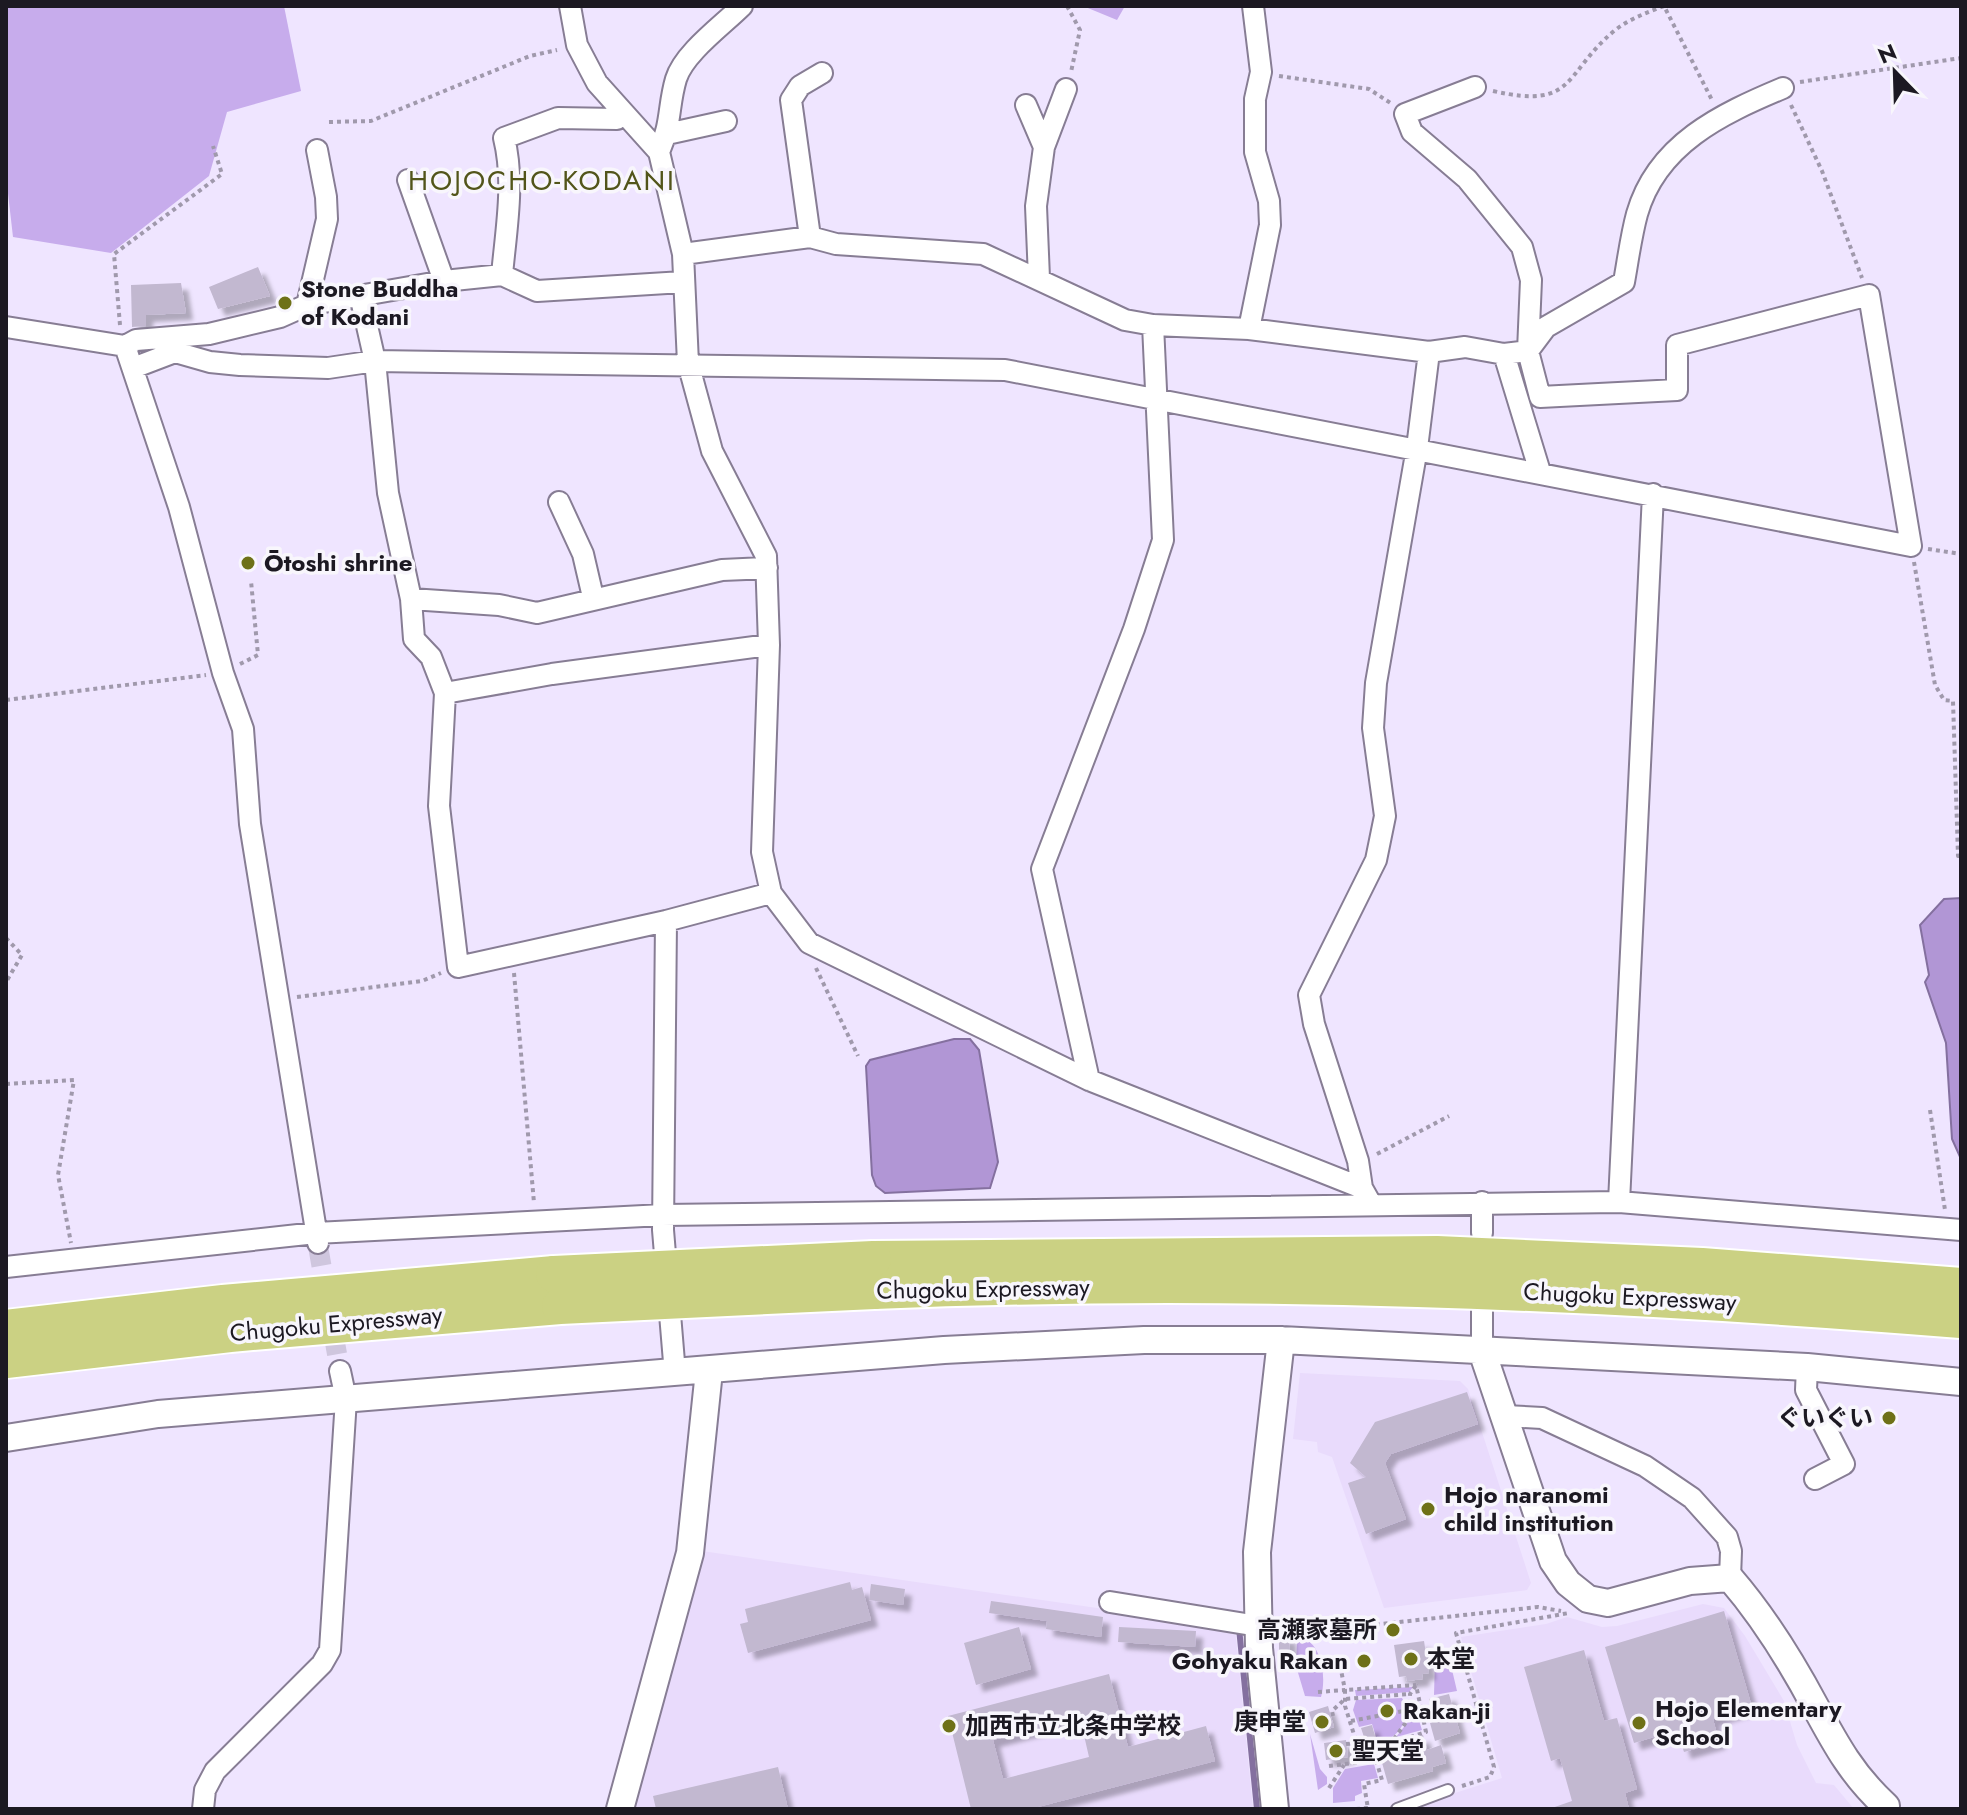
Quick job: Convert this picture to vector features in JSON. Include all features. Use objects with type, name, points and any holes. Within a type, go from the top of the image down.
[{"type":"highway","name":"Chugoku Expressway","points":[[6,1328],[255,1299],[1053,1271],[1702,1266],[1961,1286]]},
{"type":"highway","name":"Chugoku Expressway","points":[[1370,1270],[1961,1320]]},
{"type":"highway","name":"Chugoku Expressway","points":[[6,1360],[246,1333],[557,1290]]},
{"type":"street","points":[[570,6],[577,45],[597,83],[623,113],[663,143]]},
{"type":"street","points":[[742,6],[702,43],[676,77],[663,143],[683,254],[688,363],[712,451],[766,556],[769,645],[762,852],[771,893],[809,943],[1089,1080],[1366,1196]]},
{"type":"street","points":[[1249,329],[1270,225],[1269,201],[1255,152],[1255,99],[1261,72],[1253,6]]},
{"type":"street","points":[[810,237],[791,100],[800,86],[822,73]]},
{"type":"street","points":[[133,368],[175,352],[210,362],[328,368],[375,361],[688,363],[1005,370],[1154,396],[1911,546],[1869,295],[1677,345],[1677,390],[1540,397],[1528,351],[1531,280],[1522,247],[1467,179],[1412,132],[1405,114],[1475,87]]},
{"type":"street","points":[[683,254],[810,237],[836,244],[983,254],[1125,320],[1153,325],[1249,329],[1429,352],[1465,347],[1504,354],[1528,351],[1546,327],[1624,282],[1637,212],[1668,155],[1720,115],[1783,88]]},
{"type":"street","points":[[1039,278],[1036,206],[1044,147],[1066,89]]},
{"type":"street","points":[[1026,105],[1044,147]]},
{"type":"street","points":[[502,275],[509,194],[504,138],[558,118],[617,119],[623,113]]},
{"type":"street","points":[[663,143],[726,121]]},
{"type":"street","points":[[307,305],[327,219],[317,150]]},
{"type":"street","points":[[408,180],[444,281]]},
{"type":"street","points":[[6,327],[125,346],[136,340],[209,334],[280,317],[307,305],[444,281],[502,275],[537,291],[683,282]]},
{"type":"street","points":[[360,295],[375,361],[388,493],[411,599],[414,639],[431,657],[445,693],[439,806],[458,967],[666,921],[771,893]]},
{"type":"street","points":[[1089,1080],[1042,869],[1134,629],[1163,540],[1153,325]]},
{"type":"street","points":[[125,346],[179,507],[223,673],[243,729],[250,824],[317,1239]]},
{"type":"street","points":[[1366,1196],[1358,1161],[1314,1024],[1309,995],[1376,860],[1385,816],[1373,728],[1376,683],[1417,448],[1429,352]]},
{"type":"street","points":[[1504,354],[1540,472]]},
{"type":"street","points":[[1619,1202],[1653,494]]},
{"type":"street","points":[[559,502],[583,554],[593,597]]},
{"type":"street","points":[[411,599],[499,605],[537,613],[593,597],[722,570],[767,568]]},
{"type":"street","points":[[445,693],[552,674],[769,645]]},
{"type":"street","points":[[666,921],[663,1215],[675,1374]]},
{"type":"street","points":[[6,1267],[73,1258],[663,1215],[1366,1196],[1482,1202],[1619,1202],[1956,1230]]},
{"type":"street","points":[[1482,1202],[1482,1233]]},
{"type":"street","points":[[1482,1311],[1482,1351],[1553,1561],[1568,1583],[1588,1599],[1608,1603],[1690,1581],[1730,1578]]},
{"type":"street","points":[[6,1438],[158,1414],[944,1350],[1144,1340],[1281,1340],[1807,1367],[1961,1382]]},
{"type":"street","points":[[1275,1809],[1258,1626],[1257,1552],[1281,1340]]},
{"type":"street","points":[[1807,1367],[1806,1390],[1844,1464],[1815,1479]]},
{"type":"street","points":[[203,1809],[205,1790],[215,1771],[322,1664],[330,1650],[346,1399],[340,1371]]},
{"type":"street","points":[[620,1809],[690,1553],[709,1371]]},
{"type":"street","points":[[1505,1416],[1542,1418],[1645,1466],[1692,1498],[1727,1537],[1730,1578],[1814,1704],[1838,1752],[1861,1784],[1888,1808]]},
{"type":"street","points":[[1110,1602],[1258,1626]]},
{"type":"lane","points":[[1397,1809],[1448,1790]]},
{"type":"path","points":[[1066,89],[1080,30],[1067,6]]},
{"type":"path","points":[[1475,87],[1519,97],[1549,96],[1582,70],[1612,33],[1629,20],[1664,6],[1720,115]]},
{"type":"path","points":[[329,122],[371,121],[530,56],[577,45]]},
{"type":"path","points":[[1869,295],[1822,171],[1783,88],[1807,79],[1961,58]]},
{"type":"path","points":[[1261,72],[1294,80],[1333,81],[1369,89],[1405,114]]},
{"type":"path","points":[[125,346],[116,306],[114,254],[222,174],[213,146]]},
{"type":"path","points":[[1961,554],[1911,546],[1935,685],[1944,700],[1953,701],[1958,856],[1961,856]]},
{"type":"path","points":[[6,700],[223,673],[258,655],[251,581]]},
{"type":"path","points":[[6,938],[22,955],[6,982]]},
{"type":"path","points":[[809,943],[809,953],[858,1056]]},
{"type":"path","points":[[512,955],[535,1222]]},
{"type":"path","points":[[278,999],[422,981],[458,967]]},
{"type":"path","points":[[6,1084],[74,1080],[58,1175],[73,1258]]},
{"type":"path","points":[[1930,1110],[1940,1192],[1956,1230]]},
{"type":"path","points":[[1358,1161],[1449,1116]]},
{"type":"path","points":[[1258,1626],[1335,1629],[1538,1607],[1580,1616]]},
{"type":"path","points":[[1448,1790],[1490,1777],[1494,1767],[1456,1633],[1566,1612]]},
{"type":"path","points":[[1339,1660],[1347,1712],[1363,1763]]},
{"type":"path","points":[[1318,1692],[1416,1685]]},
{"type":"path","points":[[1393,1741],[1406,1725],[1410,1694],[1416,1685]]},
{"type":"path","points":[[1356,1809],[1368,1808],[1364,1784],[1382,1780],[1374,1752],[1393,1741],[1426,1732],[1416,1685]]},
{"type":"path","points":[[1347,1712],[1332,1716],[1332,1711],[1345,1699],[1410,1694]]},
{"type":"path","points":[[1351,1721],[1420,1708]]},
{"type":"path","points":[[1346,1744],[1358,1743]]},
{"type":"path","points":[[1329,1766],[1376,1760]]},
{"type":"path","points":[[1329,1788],[1344,1765]]},
{"type":"shaded area","points":[[6,6],[284,6],[301,91],[227,112],[209,176],[111,253],[13,237],[6,176]]},
{"type":"shaded area","points":[[1083,6],[1125,6],[1117,20]]},
{"type":"shaded area","points":[[1961,898],[1961,1159],[1952,1139],[1946,1043],[1925,982],[1929,975],[1920,925],[1944,899]]},
{"type":"shaded area","points":[[954,1039],[970,1039],[979,1050],[998,1162],[990,1188],[885,1193],[876,1186],[872,1175],[866,1066],[870,1060]]},
{"type":"shaded area","name":"Hojo naranomi child institution","points":[[1300,1373],[1460,1381],[1468,1389],[1531,1583],[1527,1590],[1384,1608],[1332,1457],[1318,1452],[1317,1442],[1293,1439]]},
{"type":"shaded area","name":"加西市立北条中学校","points":[[702,1551],[1235,1628],[1253,1809],[631,1809]]},
{"type":"shaded area","name":"Hojo Elementary School","points":[[1703,1604],[1724,1608],[1745,1636],[1784,1701],[1797,1745],[1816,1783],[1834,1785],[1854,1809],[1405,1809],[1502,1778],[1461,1637],[1546,1624],[1567,1617],[1602,1627],[1617,1626]]},
{"type":"shaded area","points":[[1307,1640],[1317,1651],[1322,1666],[1321,1697],[1305,1696],[1296,1666],[1297,1641]]},
{"type":"shaded area","points":[[1440,1655],[1449,1657],[1457,1691],[1434,1695],[1435,1660]]},
{"type":"shaded area","points":[[1413,1687],[1409,1692],[1356,1696],[1355,1690]]},
{"type":"shaded area","points":[[1402,1698],[1406,1714],[1401,1728],[1376,1745],[1373,1757],[1366,1758],[1364,1745],[1377,1740],[1372,1724],[1359,1727],[1353,1710],[1356,1700]]},
{"type":"shaded area","points":[[1416,1711],[1422,1730],[1396,1737],[1411,1718],[1411,1712]]},
{"type":"shaded area","points":[[1310,1734],[1320,1769],[1327,1777],[1327,1784],[1318,1790]]},
{"type":"shaded area","points":[[1374,1764],[1378,1778],[1361,1781],[1362,1793],[1355,1796],[1355,1801],[1333,1803],[1333,1788],[1345,1769]]},
{"type":"building","points":[[258,267],[270,296],[218,309],[209,287]]},
{"type":"building","points":[[181,283],[186,313],[146,315],[146,326],[132,327],[131,285]]},
{"type":"building","points":[[1467,1392],[1478,1424],[1391,1454],[1385,1463],[1406,1519],[1366,1534],[1348,1483],[1366,1477],[1350,1463],[1375,1422]]},
{"type":"building","points":[[850,1582],[852,1590],[862,1587],[871,1620],[748,1653],[740,1624],[748,1622],[745,1609]]},
{"type":"building","points":[[871,1584],[905,1589],[903,1605],[869,1600]]},
{"type":"building","points":[[991,1601],[1103,1617],[1101,1637],[1046,1629],[1047,1621],[989,1613]]},
{"type":"building","points":[[1724,1611],[1752,1707],[1713,1719],[1719,1742],[1684,1752],[1677,1730],[1634,1743],[1605,1647]]},
{"type":"building","points":[[1019,1627],[1031,1669],[976,1685],[964,1643]]},
{"type":"building","points":[[1119,1627],[1196,1631],[1195,1647],[1118,1642]]},
{"type":"building","points":[[1279,1636],[1289,1636],[1290,1654],[1279,1653]]},
{"type":"building","name":"本堂","points":[[1424,1641],[1429,1673],[1422,1674],[1423,1679],[1407,1681],[1406,1676],[1399,1677],[1394,1645]]},
{"type":"building","points":[[1584,1650],[1604,1721],[1617,1718],[1637,1789],[1625,1793],[1629,1809],[1549,1809],[1572,1801],[1560,1758],[1551,1761],[1524,1667]]},
{"type":"building","points":[[1109,1674],[1128,1747],[1206,1726],[1215,1761],[1030,1809],[971,1809],[948,1716]],"holes":[[[1080,1718],[1089,1757],[1003,1779],[993,1740]]]},
{"type":"building","points":[[1449,1694],[1460,1733],[1435,1741],[1430,1723],[1436,1721],[1429,1699]]},
{"type":"building","name":"庚申堂","points":[[1328,1706],[1334,1727],[1315,1733],[1309,1712]]},
{"type":"building","points":[[1372,1725],[1376,1740],[1366,1743],[1361,1728]]},
{"type":"building","points":[[1423,1735],[1427,1750],[1441,1745],[1446,1763],[1432,1767],[1433,1771],[1388,1784],[1379,1752]]},
{"type":"building","name":"聖天堂","points":[[1346,1740],[1348,1757],[1326,1760],[1324,1743]]},
{"type":"building","points":[[778,1767],[788,1809],[656,1809],[653,1796]]},
{"type":"waterway","points":[[1239,1628],[1257,1809]]},
{"type":"tunnel","points":[[318,1246],[340,1371]]},
{"type":"place","name":"Stone Buddha of Kodani","points":[[285,303]]},
{"type":"place","name":"Ōtoshi shrine","points":[[248,563]]},
{"type":"place","name":"ぐいぐい","points":[[1889,1418]]},
{"type":"place","name":"Hojo naranomi child institution","points":[[1428,1509]]},
{"type":"place","name":"高瀬家墓所","points":[[1393,1630]]},
{"type":"place","name":"本堂","points":[[1411,1659]]},
{"type":"place","name":"Gohyaku Rakan","points":[[1364,1661]]},
{"type":"place","name":"Rakan-ji","points":[[1387,1711]]},
{"type":"place","name":"庚申堂","points":[[1322,1722]]},
{"type":"place","name":"Hojo Elementary School","points":[[1639,1723]]},
{"type":"place","name":"加西市立北条中学校","points":[[949,1726]]},
{"type":"place","name":"聖天堂","points":[[1336,1751]]},
{"type":"district","name":"HOJOCHO-KODANI","points":[[542,180]]}]
